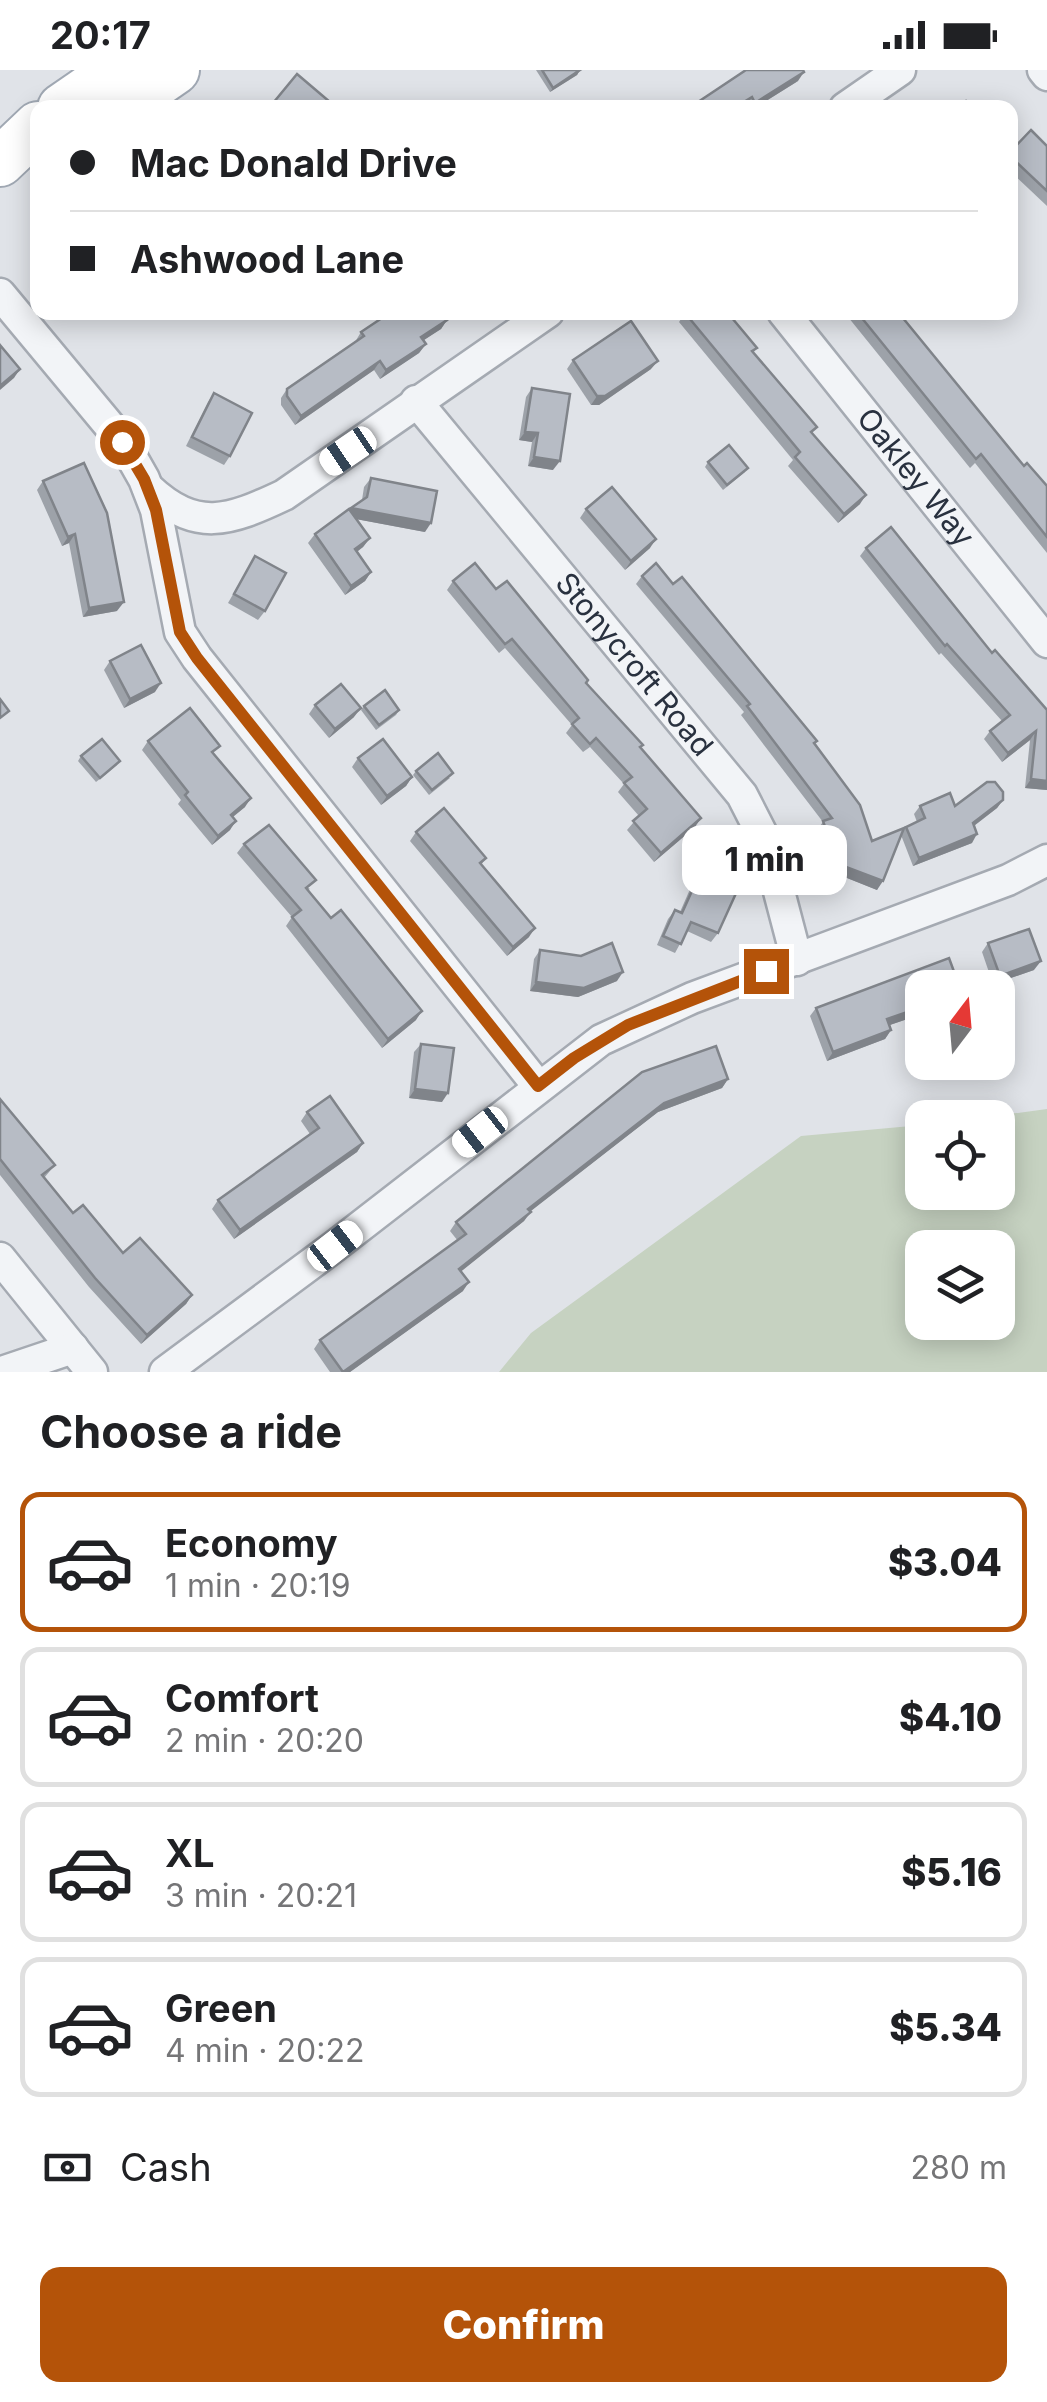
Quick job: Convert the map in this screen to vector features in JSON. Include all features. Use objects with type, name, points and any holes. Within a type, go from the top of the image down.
[{"type":"main road","points":[[74,100],[117,70]]},
{"type":"main road","points":[[132,100],[175,70]]},
{"type":"main road","points":[[0,162],[30,134]]},
{"type":"main road","points":[[0,186],[30,169]]},
{"type":"street","points":[[857,100],[900,70]]},
{"type":"street","points":[[0,294],[122,442],[148,488],[162,536],[180,632],[197,658],[538,1086]]},
{"type":"street","points":[[148,488],[166,505],[196,518],[245,514],[284,495],[536,320]]},
{"type":"street","name":"Oakley Way","points":[[789,320],[1047,642]]},
{"type":"street","name":"Stonycroft Road","points":[[416,401],[742,795],[766,842],[797,960]]},
{"type":"street","points":[[165,1372],[335,1246],[587,1049],[628,1025],[1008,880],[1047,860]]},
{"type":"street","points":[[0,1258],[83,1360]]},
{"type":"street","points":[[2,1372],[83,1360]]},
{"type":"green space","points":[[1047,1109],[1047,1372],[499,1372],[531,1333],[801,1136],[905,1127],[905,1210],[1015,1210],[1015,1113]]},
{"type":"building","points":[[542,70],[580,70],[553,88]]},
{"type":"building","points":[[746,70],[804,72],[760,100],[701,100]]},
{"type":"building","points":[[297,74],[328,100],[276,100]]},
{"type":"building","points":[[1031,130],[1047,146],[1047,191],[1018,164],[1018,144]]},
{"type":"building","points":[[379,320],[447,320],[421,337],[426,344],[386,370],[380,361],[301,416],[287,396],[287,389],[364,336],[361,332]]},
{"type":"building","points":[[691,320],[734,320],[757,348],[752,351],[817,427],[811,432],[866,495],[844,514],[795,457],[800,452]]},
{"type":"building","points":[[863,320],[905,320],[1024,466],[1027,463],[1047,486],[1047,537],[981,454],[976,459]]},
{"type":"building","points":[[631,321],[658,361],[605,396],[597,396],[573,360]]},
{"type":"building","points":[[0,345],[20,369],[0,386]]},
{"type":"building","points":[[532,388],[570,394],[560,461],[534,457],[538,433],[525,432]]},
{"type":"building","points":[[214,393],[252,413],[230,456],[192,437]]},
{"type":"building","points":[[729,445],[748,468],[727,485],[708,462]]},
{"type":"building","points":[[84,463],[107,513],[124,602],[89,608],[75,534],[68,537],[43,481]]},
{"type":"building","points":[[371,478],[437,491],[431,523],[351,508],[367,497]]},
{"type":"building","points":[[612,487],[656,539],[631,561],[586,509]]},
{"type":"building","points":[[349,509],[370,538],[355,549],[371,572],[351,586],[315,534]]},
{"type":"building","points":[[891,527],[992,653],[995,650],[1047,710],[1047,781],[1031,779],[1036,731],[1008,753],[990,731],[1010,715],[945,646],[866,548]]},
{"type":"building","points":[[255,556],[286,573],[265,611],[234,594]]},
{"type":"building","points":[[475,563],[496,589],[507,581],[588,680],[586,683],[643,745],[640,747],[701,818],[661,853],[633,821],[647,809],[624,783],[632,777],[596,738],[590,744],[572,724],[579,718],[512,639],[505,644],[453,581]]},
{"type":"building","points":[[656,563],[673,584],[682,577],[817,741],[814,743],[860,805],[872,841],[904,828],[883,881],[838,864],[823,821],[832,818],[747,706],[750,704],[642,576]]},
{"type":"building","points":[[141,645],[161,683],[130,699],[110,661]]},
{"type":"building","points":[[341,684],[361,708],[335,729],[315,705]]},
{"type":"building","points":[[385,690],[399,710],[379,725],[364,706]]},
{"type":"building","points":[[0,699],[9,711],[0,718]]},
{"type":"building","points":[[190,708],[220,746],[212,752],[251,798],[231,815],[236,821],[218,836],[148,741]]},
{"type":"building","points":[[102,739],[120,761],[100,778],[81,756]]},
{"type":"building","points":[[383,739],[412,777],[387,796],[358,758]]},
{"type":"building","points":[[438,753],[453,773],[432,790],[416,771]]},
{"type":"building","points":[[987,782],[995,782],[1003,792],[1003,800],[973,823],[977,834],[919,858],[906,827],[925,818],[920,806],[950,793],[955,806]]},
{"type":"building","points":[[444,808],[486,858],[480,863],[535,928],[513,947],[416,832]]},
{"type":"building","points":[[269,825],[316,880],[306,888],[331,918],[341,910],[422,1011],[388,1039],[292,917],[301,910],[244,844]]},
{"type":"building","points":[[705,862],[742,880],[718,933],[691,922],[681,944],[663,936],[675,910],[682,913]]},
{"type":"building","points":[[1029,929],[1041,961],[1015,971],[998,970],[988,943]]},
{"type":"building","points":[[612,943],[623,972],[584,988],[536,982],[540,950],[581,956]]},
{"type":"building","points":[[949,958],[953,970],[917,970]]},
{"type":"building","points":[[905,975],[905,1013],[887,1019],[891,1030],[833,1052],[816,1008]]},
{"type":"building","points":[[421,1044],[454,1048],[448,1093],[415,1089]]},
{"type":"building","points":[[716,1046],[728,1079],[664,1103],[528,1209],[531,1212],[459,1269],[469,1282],[343,1372],[320,1340],[466,1234],[456,1222],[642,1072]]},
{"type":"building","points":[[330,1096],[363,1143],[240,1230],[218,1200],[319,1128],[307,1112]]},
{"type":"building","points":[[0,1099],[55,1165],[42,1175],[73,1213],[83,1205],[123,1253],[140,1238],[192,1295],[147,1335],[95,1278],[0,1159]]},
{"type":"route","points":[[122,442],[144,479],[156,510],[180,632],[222,693],[538,1086],[628,1025],[766,971]]}]
